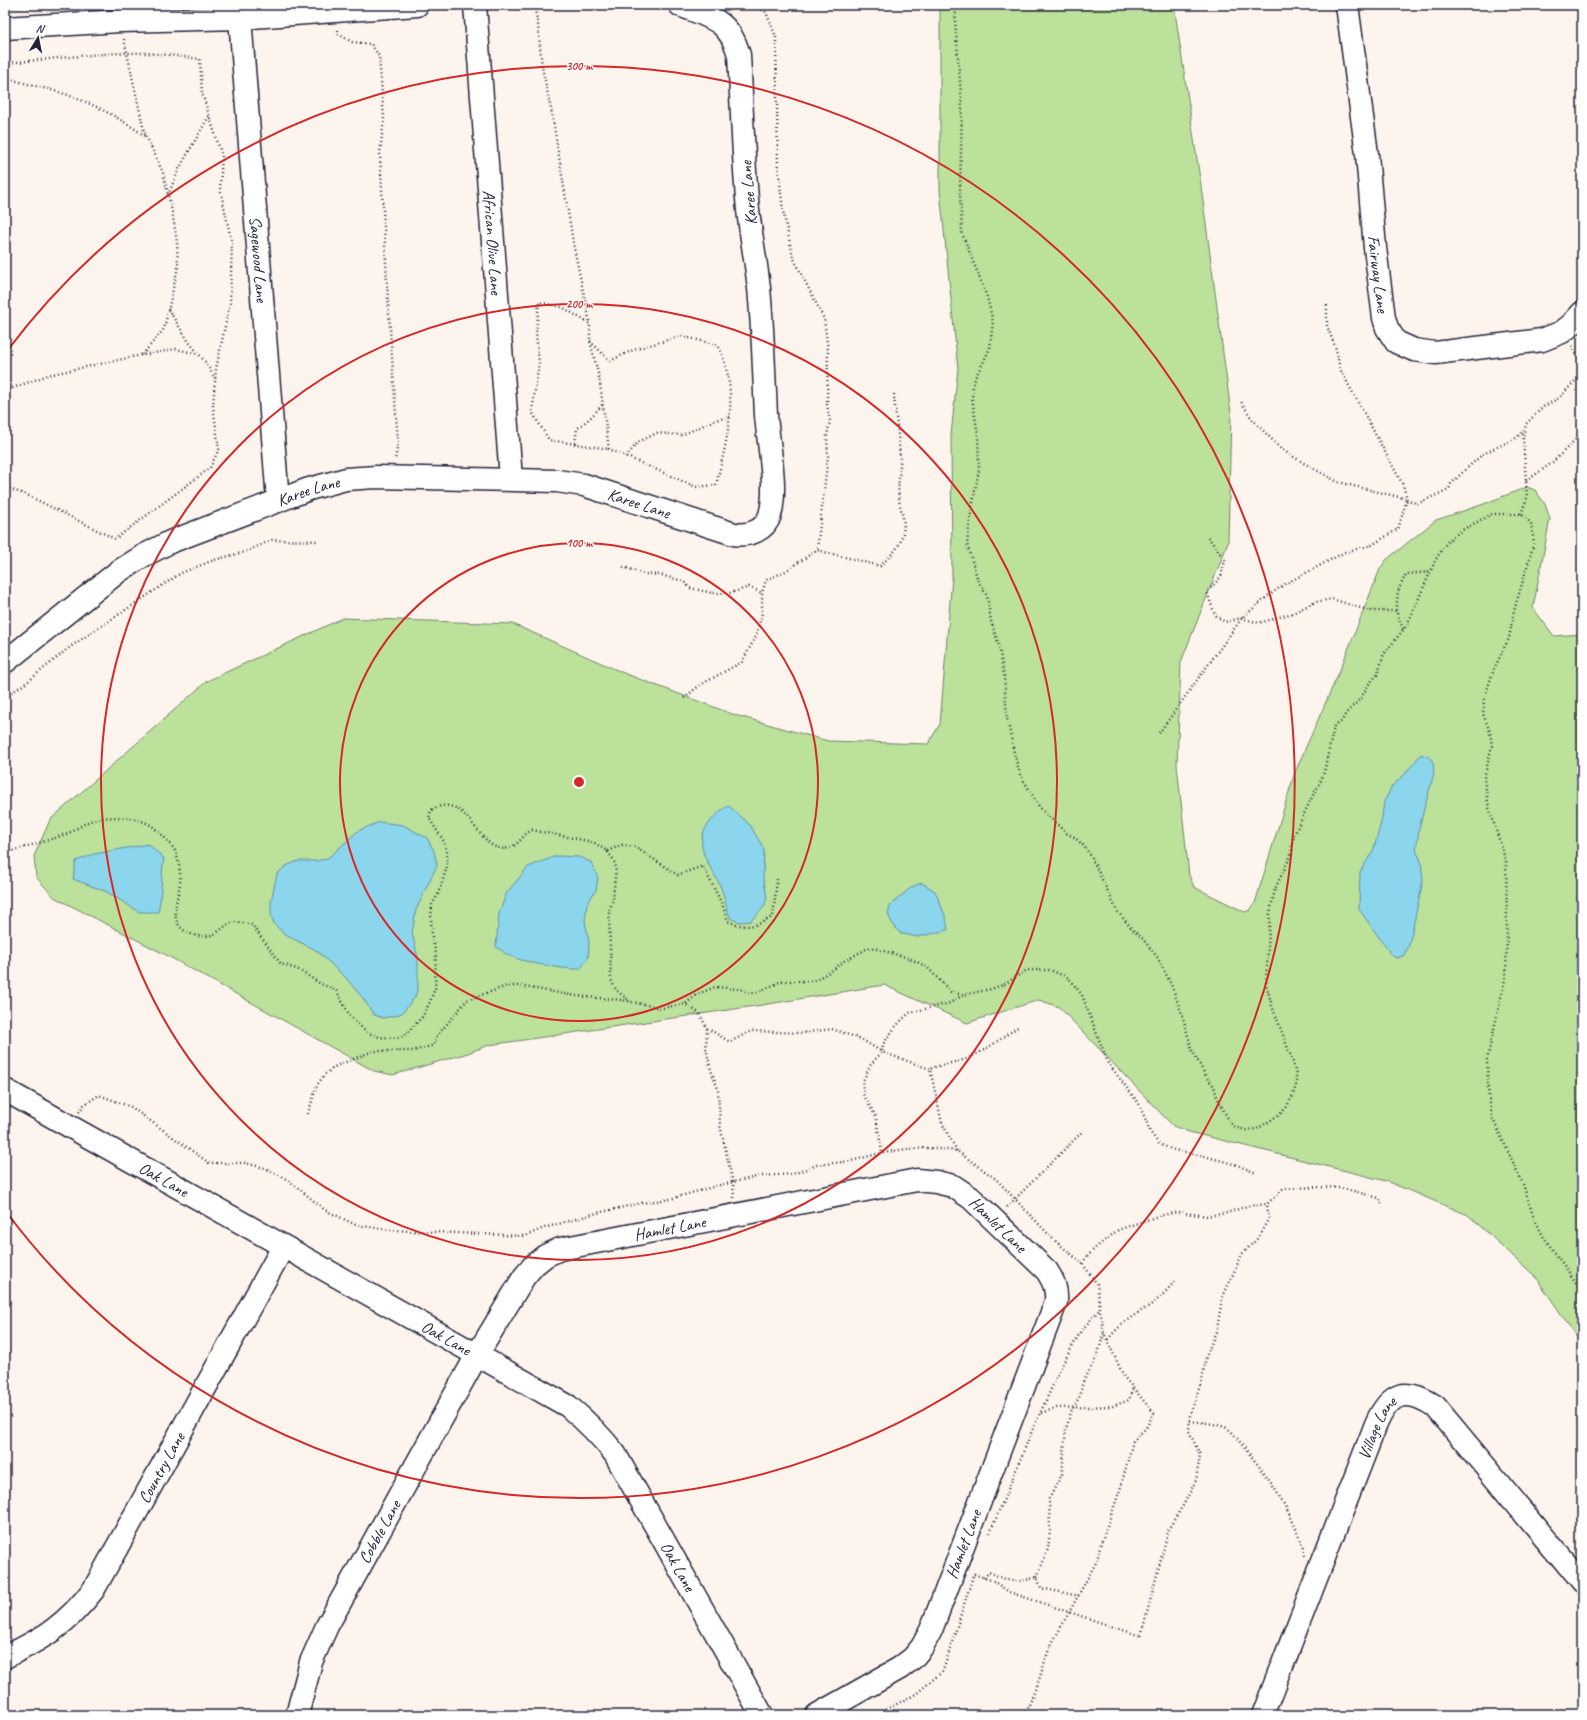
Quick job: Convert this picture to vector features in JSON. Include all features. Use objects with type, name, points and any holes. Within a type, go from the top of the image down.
[{"type":"street","points":[[5,28],[120,21],[240,18],[417,5]]},
{"type":"street","name":"African Olive Lane","points":[[475,5],[511,479]]},
{"type":"street","name":"Karee Lane","points":[[5,662],[120,571],[143,556],[170,542],[278,501],[346,479],[392,477],[557,481],[584,485],[711,528],[744,536],[762,528],[770,515],[772,477],[767,425],[759,288],[748,210],[739,55],[733,37],[720,23],[711,17],[680,5]]},
{"type":"street","name":"Fairway Lane","points":[[1347,5],[1367,154],[1375,248],[1384,318],[1387,328],[1396,342],[1414,350],[1435,353],[1523,343],[1542,340],[1562,332],[1582,313]]},
{"type":"street","name":"Sagewood Lane","points":[[240,18],[278,501]]},
{"type":"street","name":"Oak Lane","points":[[5,1090],[282,1247],[568,1406],[600,1434],[615,1454],[762,1715]]},
{"type":"street","name":"Hamlet Lane","points":[[477,1355],[524,1277],[534,1265],[545,1256],[560,1249],[917,1180],[953,1186],[970,1198],[1046,1271],[1054,1282],[1056,1297],[1053,1312],[934,1622],[922,1646],[913,1658],[900,1668],[817,1715]]},
{"type":"street","name":"Country Lane","points":[[5,1657],[38,1641],[61,1625],[78,1609],[94,1589],[282,1247]]},
{"type":"street","name":"Cobble Lane","points":[[297,1715],[311,1662],[327,1626],[477,1355]]},
{"type":"street","name":"Village Lane","points":[[1263,1715],[1382,1410],[1390,1400],[1400,1395],[1412,1395],[1435,1406],[1582,1583]]},
{"type":"path","points":[[534,5],[538,25],[542,67],[552,114],[574,248],[590,324],[590,341],[599,377],[609,449]]},
{"type":"path","points":[[756,5],[766,12],[776,37],[778,166],[783,211],[793,257],[824,319],[828,350],[827,405],[830,421],[827,436],[828,456],[817,550]]},
{"type":"path","points":[[957,5],[955,20],[962,107],[960,193],[962,233],[987,297],[993,322],[990,348],[973,385],[972,398],[978,436],[979,470],[967,544],[978,581],[986,596],[991,621],[999,646],[1004,676],[1007,718],[1015,757],[1020,774],[1040,808],[1066,833],[1074,836],[1082,844],[1091,856],[1117,911],[1133,930],[1143,939],[1157,957],[1171,984],[1181,1011],[1192,1050],[1207,1078],[1214,1086],[1217,1097],[1230,1123],[1237,1128],[1246,1130],[1262,1127],[1286,1108],[1293,1095],[1296,1075],[1266,984],[1270,912],[1275,889],[1290,857],[1294,835],[1320,783],[1334,727],[1342,721],[1346,713],[1361,698],[1369,684],[1377,675],[1384,654],[1407,625],[1436,559],[1448,541],[1462,530],[1492,514],[1521,514],[1531,523],[1534,543],[1514,611],[1509,638],[1494,669],[1484,699],[1483,714],[1490,732],[1492,746],[1484,778],[1489,808],[1506,861],[1507,929],[1506,975],[1487,1060],[1488,1089],[1492,1117],[1523,1184],[1533,1215],[1543,1236],[1582,1292]]},
{"type":"path","points":[[333,10],[338,34],[352,42],[371,44],[380,56],[384,118],[380,153],[398,443],[392,477]]},
{"type":"path","points":[[120,21],[136,99],[146,136],[163,173],[176,242],[178,267],[164,329],[142,355]]},
{"type":"path","points":[[5,63],[71,56],[127,53],[159,54],[200,59],[202,92],[222,156],[220,188],[232,244],[230,303],[221,339],[213,406],[219,449],[210,468],[115,539],[29,496],[5,487]]},
{"type":"path","points":[[5,77],[23,84],[78,98],[124,121],[146,136]]},
{"type":"path","points":[[168,195],[179,169],[209,116]]},
{"type":"path","points":[[590,324],[562,307],[539,302],[536,334],[539,363],[532,412],[549,440],[609,449],[696,487],[716,484],[729,434],[731,403],[725,359],[718,345],[681,336],[633,350],[610,361],[590,341]]},
{"type":"path","points":[[1159,733],[1242,618],[1285,584],[1345,552],[1372,545],[1398,529],[1407,499],[1400,478],[1340,369],[1336,349],[1327,326],[1327,305]]},
{"type":"path","points":[[168,309],[198,354],[206,363],[215,380]]},
{"type":"path","points":[[5,391],[48,375],[142,355],[176,349],[198,354]]},
{"type":"path","points":[[1521,514],[1527,498],[1522,437],[1526,424],[1543,407],[1559,398],[1575,381],[1582,378]]},
{"type":"path","points":[[684,698],[700,685],[742,662],[756,636],[762,613],[762,593],[766,580],[784,572],[817,550],[880,566],[898,547],[902,537],[904,518],[898,499],[900,459],[894,393]]},
{"type":"path","points":[[1240,400],[1252,419],[1281,449],[1302,462],[1338,482],[1407,499],[1417,504],[1449,489],[1466,469],[1483,454],[1516,438],[1524,431]]},
{"type":"path","points":[[574,443],[577,429],[603,404]]},
{"type":"path","points":[[626,457],[638,442],[657,433],[682,435],[715,420],[730,417]]},
{"type":"path","points":[[1526,481],[1552,463],[1582,433]]},
{"type":"path","points":[[1208,537],[1225,560],[1221,577],[1207,592],[1215,615],[1225,622],[1242,618],[1259,623],[1293,613],[1315,602],[1332,599],[1370,611],[1396,611]]},
{"type":"path","points":[[5,697],[26,683],[82,638],[181,573],[214,560],[245,552],[272,540],[319,541]]},
{"type":"path","points":[[622,568],[644,574],[683,581],[690,588],[712,593],[731,593],[749,587],[762,593]]},
{"type":"path","points":[[1403,630],[1396,611],[1398,591],[1406,574],[1430,572]]},
{"type":"path","points":[[5,853],[62,836],[90,821],[101,818],[117,817],[152,826],[171,844],[176,852],[180,868],[180,882],[175,912],[177,923],[185,931],[201,937],[216,933],[223,927],[235,922],[252,925],[281,964],[297,969],[322,984],[336,990],[350,1016],[366,1032],[379,1037],[397,1038],[405,1035],[422,1016],[430,1002],[435,988],[436,953],[432,937],[432,905],[438,894],[447,867],[447,851],[443,840],[429,818],[431,810],[438,806],[453,807],[472,822],[487,842],[499,848],[508,848],[519,843],[525,833],[532,830],[593,842],[607,851],[613,859],[616,867],[613,899],[609,912],[611,980],[616,990],[630,1001]]},
{"type":"path","points":[[607,851],[622,845],[635,847],[678,875],[703,866],[722,904],[728,920],[739,926],[757,925],[773,916],[777,879]]},
{"type":"path","points":[[308,1114],[317,1085],[325,1074],[336,1066],[373,1051],[414,1051],[434,1045],[437,1036],[467,1000],[507,986],[519,986],[549,992],[630,1001],[662,1008],[685,1004],[698,994],[714,988],[740,989],[752,993],[758,992],[782,981],[813,981],[833,970],[844,961],[870,947],[915,960],[927,967],[951,992],[963,995]]},
{"type":"path","points":[[882,1153],[876,1117],[862,1094],[863,1081],[871,1064],[882,1052],[883,1044],[892,1032],[910,1013],[950,1003],[963,995],[991,989],[1005,984],[1027,970],[1050,970],[1069,978],[1082,995],[1108,1063],[1139,1104],[1151,1133],[1159,1144],[1174,1150],[1237,1165],[1256,1173]]},
{"type":"path","points":[[685,1004],[699,1013],[707,1028],[730,1042],[750,1031],[802,1033],[832,1029],[861,1039],[882,1052],[930,1069],[943,1064],[967,1059],[1019,1026]]},
{"type":"path","points":[[707,1028],[706,1048],[711,1070],[718,1089],[720,1125],[733,1183],[736,1216]]},
{"type":"path","points":[[930,1069],[942,1124],[957,1151],[996,1180],[1053,1239],[1082,1264],[1097,1284],[1104,1333],[1124,1377],[1154,1413],[1146,1428],[1133,1442],[1120,1490],[1100,1546],[1097,1561],[1048,1650],[1038,1683],[1023,1715]]},
{"type":"path","points":[[69,1125],[84,1105],[99,1095],[131,1107],[209,1163],[245,1163],[265,1168],[288,1180],[325,1210],[356,1225],[390,1230],[525,1236],[544,1228],[593,1214],[670,1198],[720,1184],[733,1183],[761,1176],[793,1174],[817,1165],[851,1161],[882,1153],[929,1148],[957,1151]]},
{"type":"path","points":[[994,1220],[1083,1131]]},
{"type":"path","points":[[1082,1264],[1094,1250],[1118,1230],[1158,1216],[1178,1212],[1207,1216],[1227,1213],[1247,1206],[1267,1204],[1283,1189],[1339,1188],[1379,1198],[1382,1204]]},
{"type":"path","points":[[974,1574],[994,1582],[1009,1592],[1141,1636],[1169,1528],[1184,1504],[1196,1480],[1200,1455],[1189,1431],[1190,1414],[1202,1380],[1206,1357],[1217,1329],[1222,1299],[1242,1254],[1258,1238],[1269,1218],[1267,1204]]},
{"type":"path","points":[[1108,1340],[1116,1329],[1131,1317],[1150,1306],[1167,1291],[1176,1280]]},
{"type":"path","points":[[988,1537],[1040,1413],[1062,1365],[1081,1331],[1100,1309]]},
{"type":"path","points":[[1079,1596],[1041,1588],[1037,1577],[1048,1549],[1050,1531],[1050,1500],[1062,1474],[1066,1429],[1074,1406],[1079,1398],[1083,1382],[1097,1357],[1104,1333]]},
{"type":"path","points":[[1040,1413],[1057,1408],[1074,1406],[1113,1406],[1129,1400],[1133,1388]]},
{"type":"path","points":[[1190,1420],[1228,1428],[1268,1479],[1287,1509],[1302,1546],[1306,1564],[1319,1572]]},
{"type":"path","points":[[875,1715],[916,1694],[943,1671],[976,1569]]},
{"type":"path","points":[[984,1578],[989,1572],[1008,1581],[1019,1582],[1037,1577]]},
{"type":"green space","points":[[940,5],[1174,5],[1201,186],[1231,413],[1228,543],[1181,662],[1177,765],[1189,875],[1194,887],[1245,912],[1250,910],[1255,903],[1295,772],[1340,670],[1380,569],[1386,560],[1436,520],[1481,505],[1527,487],[1535,490],[1545,504],[1550,519],[1533,608],[1554,636],[1582,634],[1582,1345],[1536,1277],[1468,1215],[1386,1181],[1189,1132],[1173,1126],[1059,1007],[1039,1000],[967,1023],[884,985],[762,1005],[489,1045],[468,1053],[393,1075],[374,1071],[168,956],[54,897],[36,877],[34,856],[50,820],[207,681],[343,618],[513,624],[626,674],[735,715],[828,741],[928,744],[940,724],[952,577],[951,435],[958,368],[940,191]]},
{"type":"water","points":[[1421,754],[1429,757],[1433,762],[1434,773],[1420,824],[1416,850],[1421,861],[1423,881],[1409,945],[1404,955],[1398,958],[1392,956],[1359,909],[1360,872],[1373,851],[1381,823],[1384,802],[1392,786],[1405,774]]},
{"type":"water","points":[[729,806],[750,825],[764,849],[763,877],[767,898],[764,907],[751,921],[739,922],[730,918],[721,888],[704,855],[702,847],[704,831],[710,822],[721,811]]},
{"type":"water","points":[[379,822],[403,825],[427,838],[434,851],[437,865],[416,910],[412,933],[418,958],[418,987],[415,997],[403,1012],[398,1015],[383,1018],[374,1015],[362,997],[345,977],[316,950],[285,935],[274,924],[271,914],[271,901],[277,874],[286,866],[298,861],[317,861],[328,858],[358,831]]},
{"type":"water","points":[[148,844],[164,858],[158,912],[139,912],[107,892],[73,879],[76,861],[94,854]]},
{"type":"water","points":[[556,856],[579,857],[591,862],[598,878],[596,890],[587,904],[585,921],[589,942],[588,958],[580,969],[553,967],[531,963],[512,957],[496,947],[499,914],[506,894],[528,867]]},
{"type":"water","points":[[922,883],[935,891],[946,918],[948,930],[917,937],[900,933],[892,923],[888,914],[891,904],[914,886]]}]
